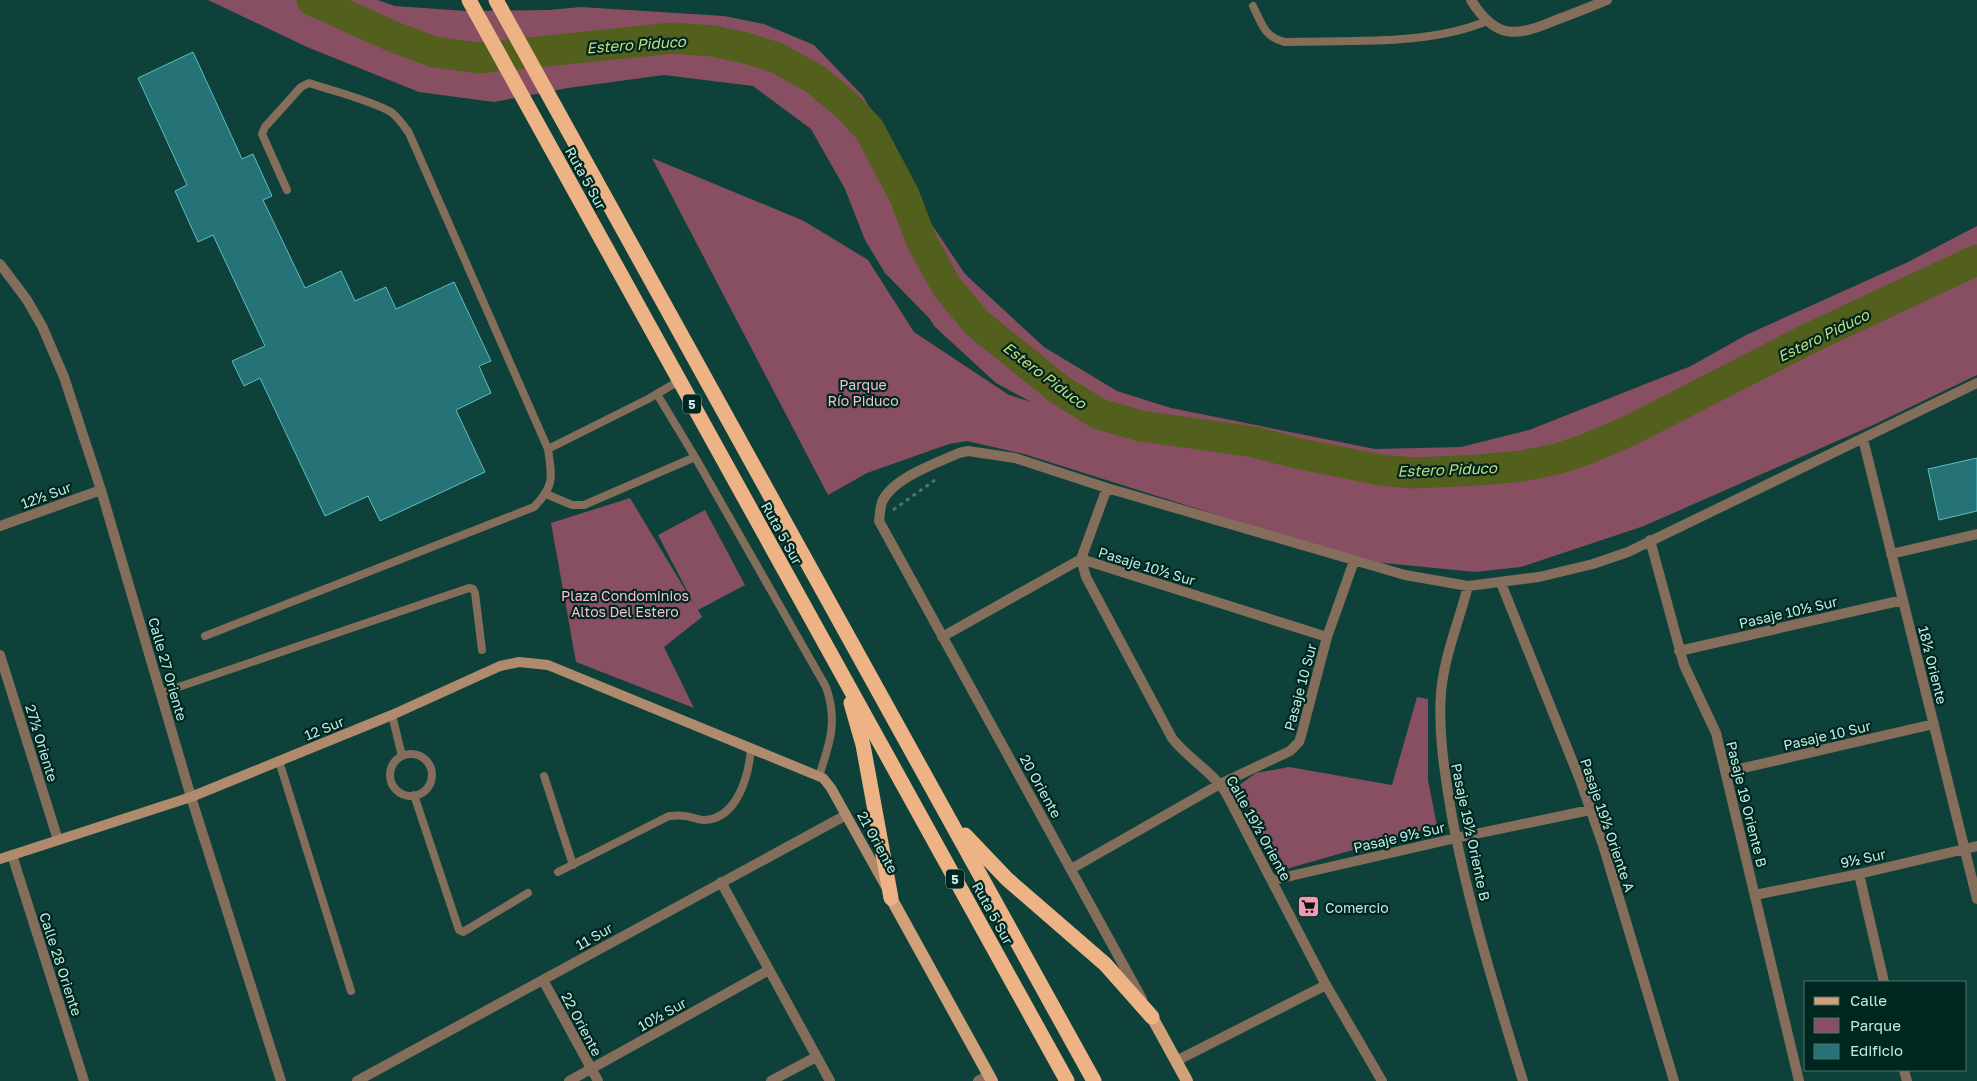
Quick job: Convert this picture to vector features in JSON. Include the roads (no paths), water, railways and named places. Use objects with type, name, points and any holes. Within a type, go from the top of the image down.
[{"type":"highway","name":"Ruta 5 Sur","points":[[468,0],[1067,1081]]},
{"type":"highway","name":"Ruta 5 Sur","points":[[496,0],[1094,1081]]},
{"type":"highway","points":[[844,678],[863,745],[891,898]]},
{"type":"highway","points":[[949,818],[1007,879],[1105,964],[1152,1017]]},
{"type":"main road","name":"21 Oriente","points":[[891,898],[986,1079]]},
{"type":"main road","name":"20 Oriente","points":[[1152,1017],[1187,1081]]},
{"type":"street","points":[[1470,0],[1487,21],[1504,31],[1526,32],[1607,0]]},
{"type":"street","name":"Calle 27 Oriente","points":[[0,264],[30,306],[54,352],[100,490],[162,693],[191,797],[281,1081]]},
{"type":"street","points":[[1081,559],[1107,488],[1405,575],[1468,586],[1539,577],[1593,564],[1628,552],[1977,383]]},
{"type":"street","name":"18½ Oriente","points":[[1862,439],[1977,899]]},
{"type":"street","name":"20 Oriente","points":[[1107,488],[1015,458],[968,451],[959,453],[905,479],[891,490],[882,502],[879,521],[1152,1017]]},
{"type":"street","name":"12½ Sur","points":[[0,526],[100,490]]},
{"type":"street","points":[[1891,554],[1977,534]]},
{"type":"street","name":"Pasaje 19 Oriente B","points":[[1650,540],[1680,651],[1689,678],[1711,720],[1726,772],[1799,1081]]},
{"type":"street","name":"Pasaje 10½ Sur","points":[[942,637],[1081,559],[1327,637]]},
{"type":"street","name":"Calle 19½ Oriente","points":[[1081,559],[1086,578],[1172,738],[1184,752],[1220,784],[1273,880],[1326,985],[1382,1081]]},
{"type":"street","name":"Pasaje 10 Sur","points":[[1070,869],[1220,784],[1290,751],[1299,742],[1327,637],[1354,561]]},
{"type":"street","name":"Pasaje 19½ Oriente A","points":[[1501,583],[1580,780],[1602,845],[1674,1081]]},
{"type":"street","name":"Pasaje 19½ Oriente B","points":[[1468,586],[1445,667],[1440,712],[1442,753],[1456,838],[1489,969],[1523,1081]]},
{"type":"street","name":"Pasaje 10½ Sur","points":[[1680,651],[1903,600]]},
{"type":"street","name":"27½ Oriente","points":[[0,655],[58,840]]},
{"type":"street","name":"12 Sur","points":[[0,859],[191,797],[392,715],[500,666],[520,662],[548,665],[654,710]]},
{"type":"street","name":"21 Oriente","points":[[654,710],[819,776],[831,788],[891,898]]},
{"type":"street","name":"Pasaje 10 Sur","points":[[1726,772],[1934,724]]},
{"type":"street","name":"Pasaje 9½ Sur","points":[[1273,880],[1456,838],[1590,810]]},
{"type":"street","name":"11 Sur","points":[[357,1081],[846,815]]},
{"type":"street","name":"9½ Sur","points":[[1755,895],[1859,874],[1977,846]]},
{"type":"street","name":"Calle 28 Oriente","points":[[12,855],[84,1081]]},
{"type":"street","points":[[1859,874],[1884,981]]},
{"type":"street","points":[[721,882],[830,1081]]},
{"type":"street","name":"10½ Sur","points":[[569,1081],[769,970]]},
{"type":"street","name":"22 Oriente","points":[[543,980],[598,1081]]},
{"type":"street","points":[[1176,1061],[1326,985]]},
{"type":"street","points":[[771,1081],[816,1057]]},
{"type":"lane","points":[[1253,6],[1267,34],[1275,40],[1285,42],[1422,38],[1468,29],[1487,21]]},
{"type":"lane","points":[[205,636],[534,507],[546,494],[552,478],[548,449],[409,133],[401,122],[391,113],[372,104],[309,84],[301,87],[265,127],[262,134],[287,190]]},
{"type":"lane","points":[[548,449],[679,381]]},
{"type":"lane","points":[[657,394],[826,687],[832,709],[833,724],[831,738],[819,776]]},
{"type":"lane","points":[[546,494],[572,505],[584,505],[695,457]]},
{"type":"lane","points":[[162,693],[469,588],[473,589],[475,593],[482,650]]},
{"type":"lane","points":[[392,715],[402,756]]},
{"type":"lane","points":[[558,872],[668,816],[683,815],[704,820],[722,814],[741,794],[750,769],[751,748]]},
{"type":"lane","points":[[407,754],[419,755],[424,758],[431,774],[425,790],[414,795],[403,794],[394,786],[391,781],[391,769],[397,759],[402,756],[407,754]]},
{"type":"lane","points":[[279,761],[351,991]]},
{"type":"lane","points":[[544,776],[573,865]]},
{"type":"lane","points":[[414,795],[459,930],[463,932],[528,893]]},
{"type":"waterway","name":"Estero Piduco","points":[[312,0],[394,37],[434,52],[479,58],[672,38],[712,41],[746,48],[777,58],[815,79],[845,104],[869,129],[904,195],[922,242],[947,287],[977,323],[1060,390],[1099,414],[1141,426],[1254,442],[1300,454],[1381,470],[1414,473],[1522,466],[1557,459],[1587,449],[1631,430],[1810,338],[1977,260]]},
{"type":"place","name":"Comercio","points":[[1309,907]]},
{"type":"park label","name":"Parque Río Piduco","points":[[863,392]]},
{"type":"park label","name":"Plaza Condominios Altos Del Estero","points":[[625,604]]}]
